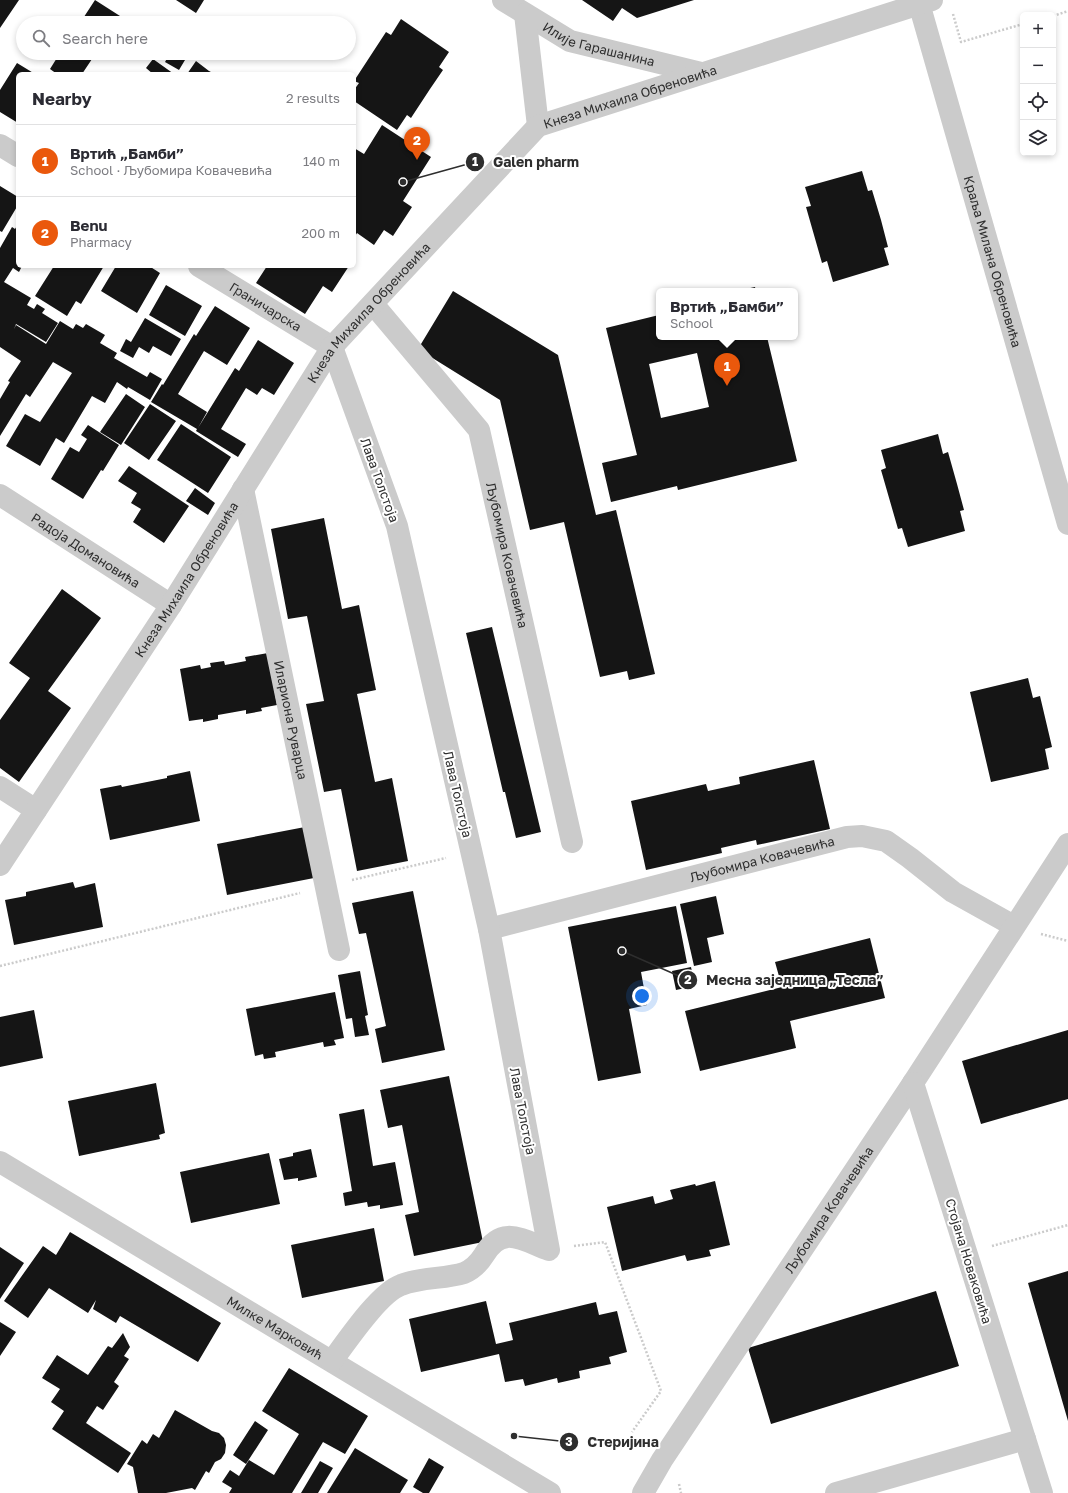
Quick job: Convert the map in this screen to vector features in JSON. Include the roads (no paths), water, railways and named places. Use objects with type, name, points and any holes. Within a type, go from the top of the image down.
[{"type":"street","name":"Илије Гарашанина","points":[[503,0],[570,41],[701,73]]},
{"type":"street","name":"Кнеза Михаила Обреновића","points":[[0,865],[171,605],[332,347],[538,126],[701,73],[930,3]]},
{"type":"street","name":"Краља Милана Обреновића","points":[[930,3],[1068,524]]},
{"type":"street","points":[[525,14],[538,126]]},
{"type":"street","points":[[0,145],[16,155]]},
{"type":"street","name":"Граничарска","points":[[202,268],[332,347]]},
{"type":"street","name":"Љубомира Ковачевића","points":[[373,304],[479,430],[572,842]]},
{"type":"street","name":"Лава Толстоја","points":[[332,347],[397,526],[489,929],[549,1250],[510,1236],[498,1238],[489,1245],[479,1263],[472,1269],[463,1273],[416,1280],[400,1285],[384,1295],[332,1361]]},
{"type":"street","name":"Илариона Руварца","points":[[243,490],[339,950]]},
{"type":"street","name":"Радоја Домановића","points":[[0,495],[171,605]]},
{"type":"street","points":[[0,787],[36,810]]},
{"type":"street","name":"Љубомира Ковачевића","points":[[489,929],[847,837],[862,836],[886,841],[953,892],[1014,926]]},
{"type":"street","name":"Љубомира Ковачевића","points":[[643,1493],[662,1460],[913,1083],[1068,844]]},
{"type":"street","name":"Стојана Новаковића","points":[[913,1083],[1042,1493]]},
{"type":"street","name":"Милке Марковић","points":[[0,1162],[550,1493]]},
{"type":"street","points":[[836,1493],[1025,1439]]},
{"type":"place","name":"Benu","points":[[417,160]]},
{"type":"place","name":"Galen pharm","points":[[403,182]]},
{"type":"place","name":"Вртић „Бамби”","points":[[727,386]]},
{"type":"place","name":"Месна заједница „Тесла”","points":[[622,951]]},
{"type":"place","name":"Стеријина","points":[[514,1436]]}]
